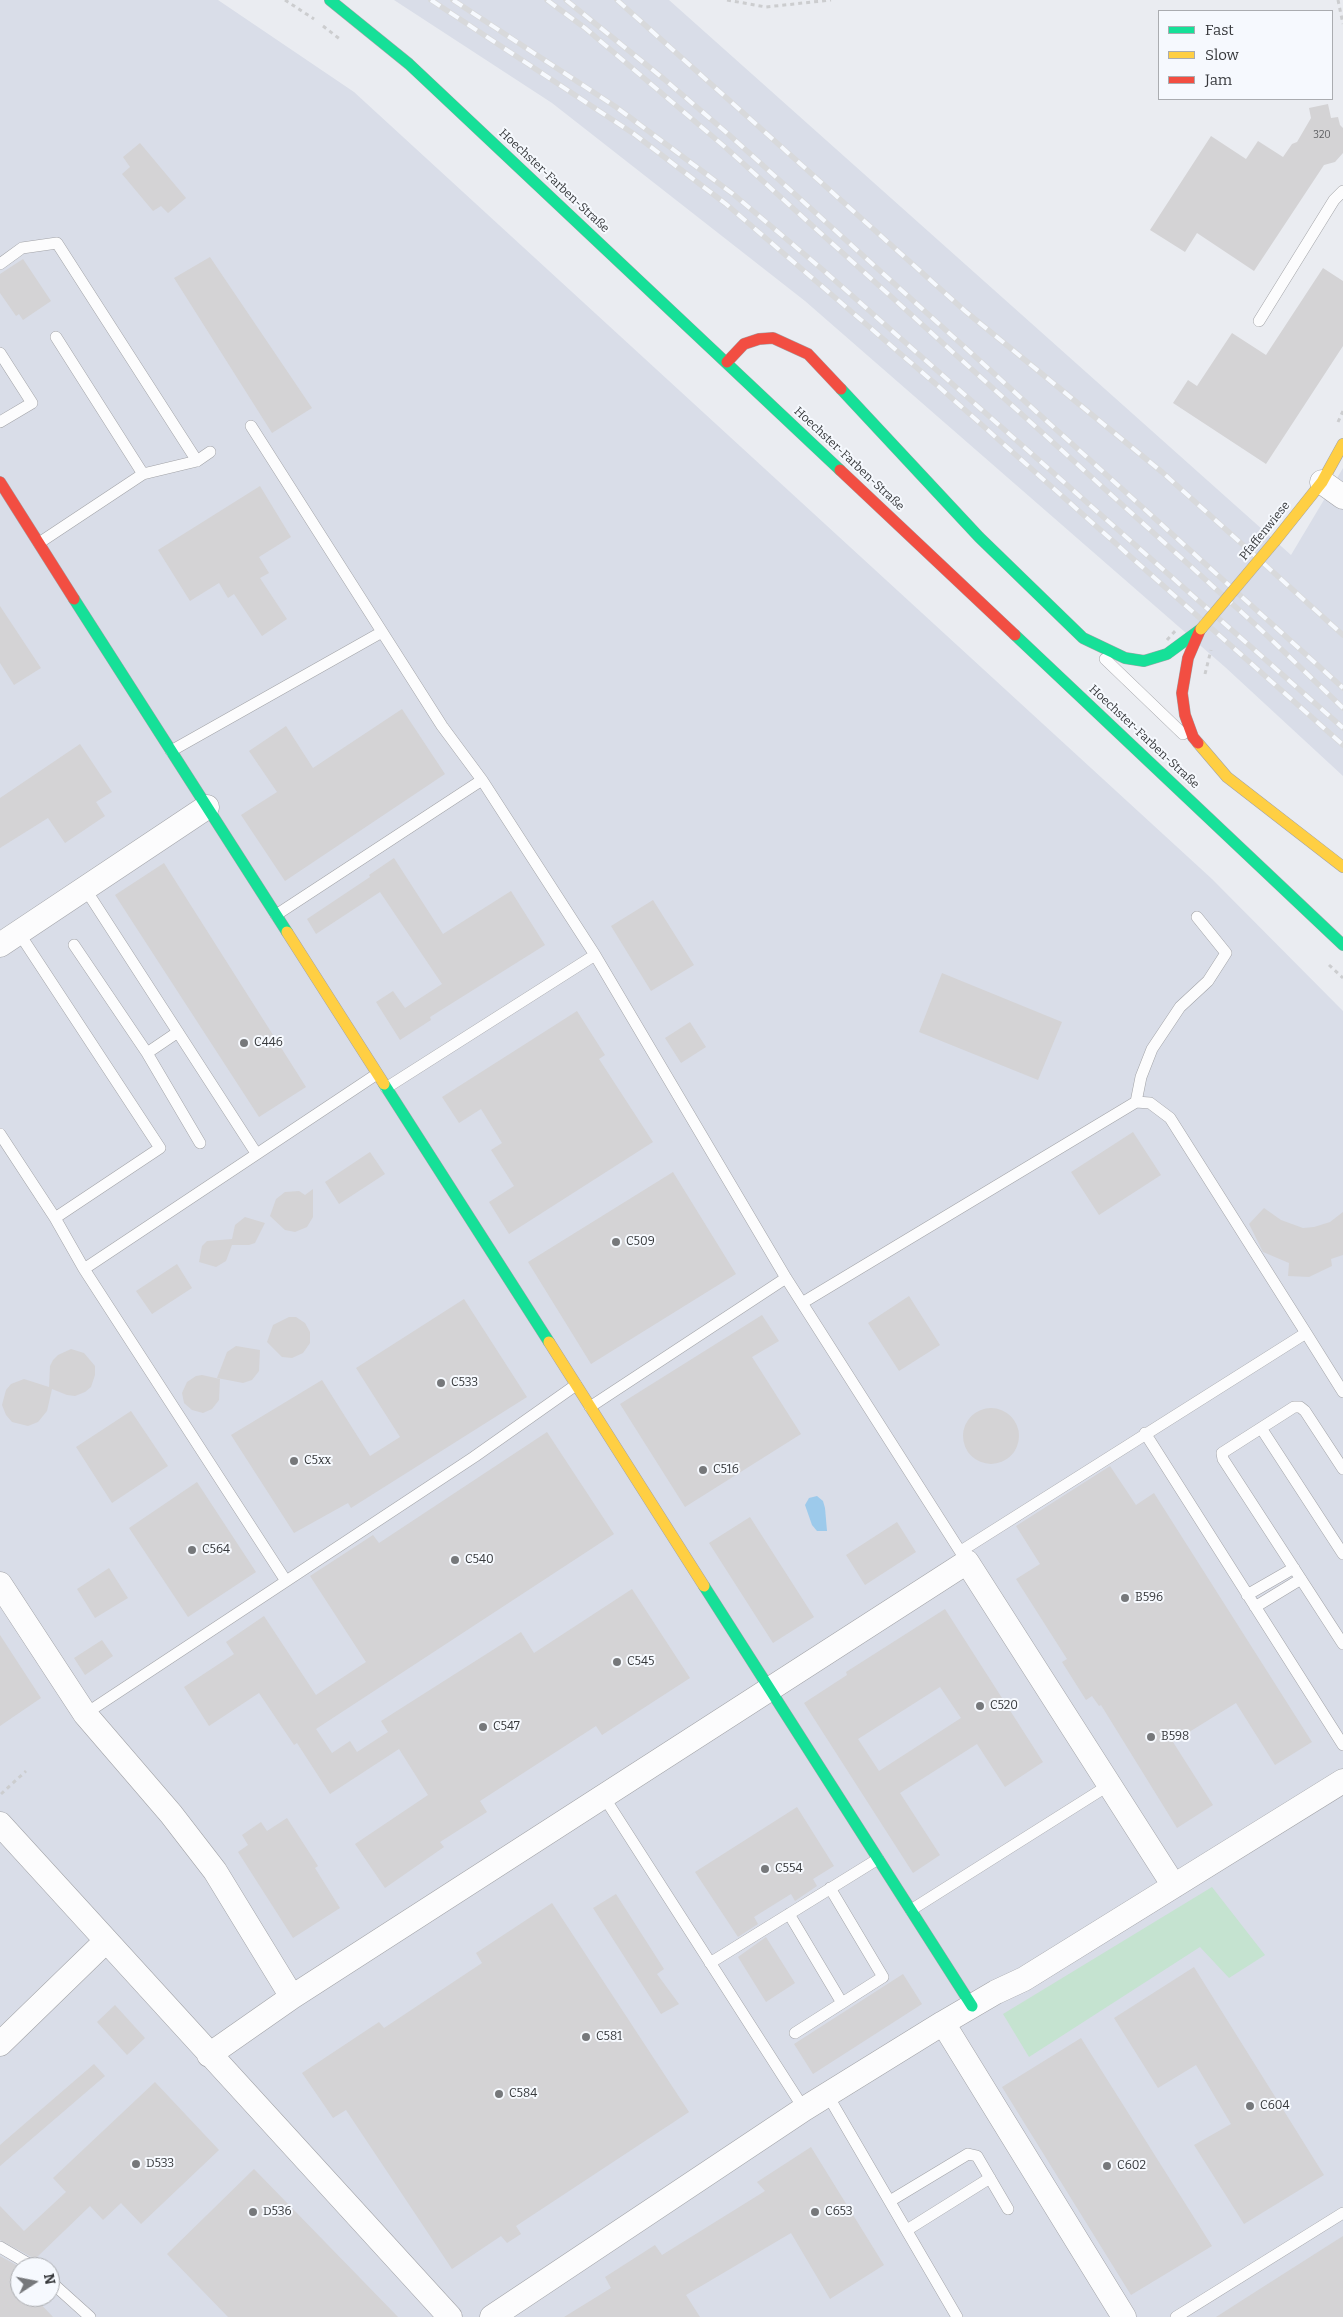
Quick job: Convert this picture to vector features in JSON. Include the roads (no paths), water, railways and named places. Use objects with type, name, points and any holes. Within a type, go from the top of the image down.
[{"type":"main road","name":"Hoechster-Farben-Straße","points":[[330,0],[346,10],[410,64],[1343,945]]},
{"type":"main road","points":[[727,362],[744,344],[759,339],[773,338],[788,342],[808,354],[979,537],[1083,638],[1134,660],[1153,659],[1176,648],[1201,630]]},
{"type":"main road","name":"Pfaffenwiese","points":[[1201,630],[1322,482],[1343,444]]},
{"type":"main road","points":[[0,482],[972,2006]]},
{"type":"main road","points":[[1201,630],[1188,658],[1182,693],[1185,715],[1193,736],[1212,761],[1263,807],[1343,867]]},
{"type":"street","points":[[1322,482],[1343,497]]},
{"type":"street","points":[[10,939],[86,890],[206,807]]},
{"type":"street","points":[[209,2055],[292,1997],[771,1690],[964,1556],[1174,1886]]},
{"type":"street","points":[[0,1584],[85,1714],[171,1814],[215,1871],[292,1997]]},
{"type":"street","points":[[492,2317],[804,2108],[943,2023],[1024,1979],[1343,1781]]},
{"type":"street","points":[[0,1824],[450,2317]]},
{"type":"street","points":[[0,2044],[106,1941]]},
{"type":"street","points":[[943,2023],[1124,2317]]},
{"type":"lane","points":[[1259,321],[1334,200],[1343,191]]},
{"type":"lane","points":[[0,264],[22,248],[57,243],[197,461]]},
{"type":"lane","points":[[56,337],[143,474]]},
{"type":"lane","points":[[0,353],[32,403],[0,422]]},
{"type":"lane","points":[[251,426],[442,726],[482,780],[595,954],[786,1278],[964,1556],[1145,1433],[1306,1333]]},
{"type":"lane","points":[[39,543],[143,474],[197,461],[210,452]]},
{"type":"lane","points":[[171,751],[382,632]]},
{"type":"lane","points":[[1083,638],[1212,761]]},
{"type":"lane","points":[[276,916],[482,780]]},
{"type":"lane","points":[[86,890],[256,1153]]},
{"type":"lane","points":[[1136,1102],[1141,1077],[1152,1049],[1180,1007],[1208,981],[1226,953],[1197,917]]},
{"type":"lane","points":[[10,939],[160,1148],[55,1218]]},
{"type":"lane","points":[[74,945],[147,1053],[200,1143]]},
{"type":"lane","points":[[386,1088],[595,954]]},
{"type":"lane","points":[[147,1053],[178,1032]]},
{"type":"lane","points":[[84,1268],[377,1074]]},
{"type":"lane","points":[[802,1303],[1136,1102],[1150,1104],[1170,1118],[1343,1392]]},
{"type":"lane","points":[[0,1134],[286,1581]]},
{"type":"lane","points":[[590,1407],[786,1278]]},
{"type":"lane","points":[[85,1714],[474,1457],[576,1385]]},
{"type":"lane","points":[[1343,1469],[1305,1411],[1300,1407],[1294,1407],[1222,1453],[1223,1459],[1343,1644]]},
{"type":"lane","points":[[1261,1428],[1343,1554]]},
{"type":"lane","points":[[1145,1433],[1343,1745]]},
{"type":"lane","points":[[1247,1595],[1294,1568]]},
{"type":"lane","points":[[1255,1607],[1301,1579]]},
{"type":"lane","points":[[911,1910],[1110,1785]]},
{"type":"lane","points":[[604,1797],[804,2108]]},
{"type":"lane","points":[[710,1963],[878,1859]]},
{"type":"lane","points":[[795,2033],[883,1976],[830,1888]]},
{"type":"lane","points":[[789,1914],[842,2003]]},
{"type":"lane","points":[[827,2094],[957,2317]]},
{"type":"lane","points":[[890,2201],[968,2154],[977,2156],[1008,2209]]},
{"type":"lane","points":[[907,2230],[990,2178]]},
{"type":"lane","points":[[1176,2317],[1343,2213]]},
{"type":"lane","points":[[0,2247],[17,2257]]},
{"type":"lane","points":[[60,2290],[90,2317]]},
{"type":"water","points":[[817,1496],[823,1501],[825,1508],[827,1531],[817,1531],[812,1525],[805,1505],[809,1498]]},
{"type":"railway","points":[[431,0],[634,134],[726,204],[938,386],[1343,745]]},
{"type":"railway","points":[[453,0],[616,107],[733,194],[823,270],[1343,728]]},
{"type":"railway","points":[[547,0],[585,28],[725,147],[1258,627],[1343,708]]},
{"type":"railway","points":[[566,0],[664,79],[727,133],[1343,688]]},
{"type":"railway","points":[[617,0],[965,311],[1162,472],[1343,635]]},
{"type":"place","name":"C446","points":[[244,1043]]},
{"type":"place","name":"C509","points":[[616,1242]]},
{"type":"place","name":"C533","points":[[441,1383]]},
{"type":"place","name":"C5xx","points":[[294,1461]]},
{"type":"place","name":"C516","points":[[703,1470]]},
{"type":"place","name":"C564","points":[[192,1550]]},
{"type":"place","name":"C540","points":[[455,1560]]},
{"type":"place","name":"B596","points":[[1125,1598]]},
{"type":"place","name":"C545","points":[[617,1662]]},
{"type":"place","name":"C520","points":[[980,1706]]},
{"type":"place","name":"C547","points":[[483,1727]]},
{"type":"place","name":"B598","points":[[1151,1737]]},
{"type":"place","name":"C554","points":[[765,1869]]},
{"type":"place","name":"C581","points":[[586,2037]]},
{"type":"place","name":"C584","points":[[499,2094]]},
{"type":"place","name":"C604","points":[[1250,2106]]},
{"type":"place","name":"D533","points":[[136,2164]]},
{"type":"place","name":"C602","points":[[1107,2166]]},
{"type":"place","name":"D536","points":[[253,2212]]},
{"type":"place","name":"C653","points":[[815,2212]]}]
